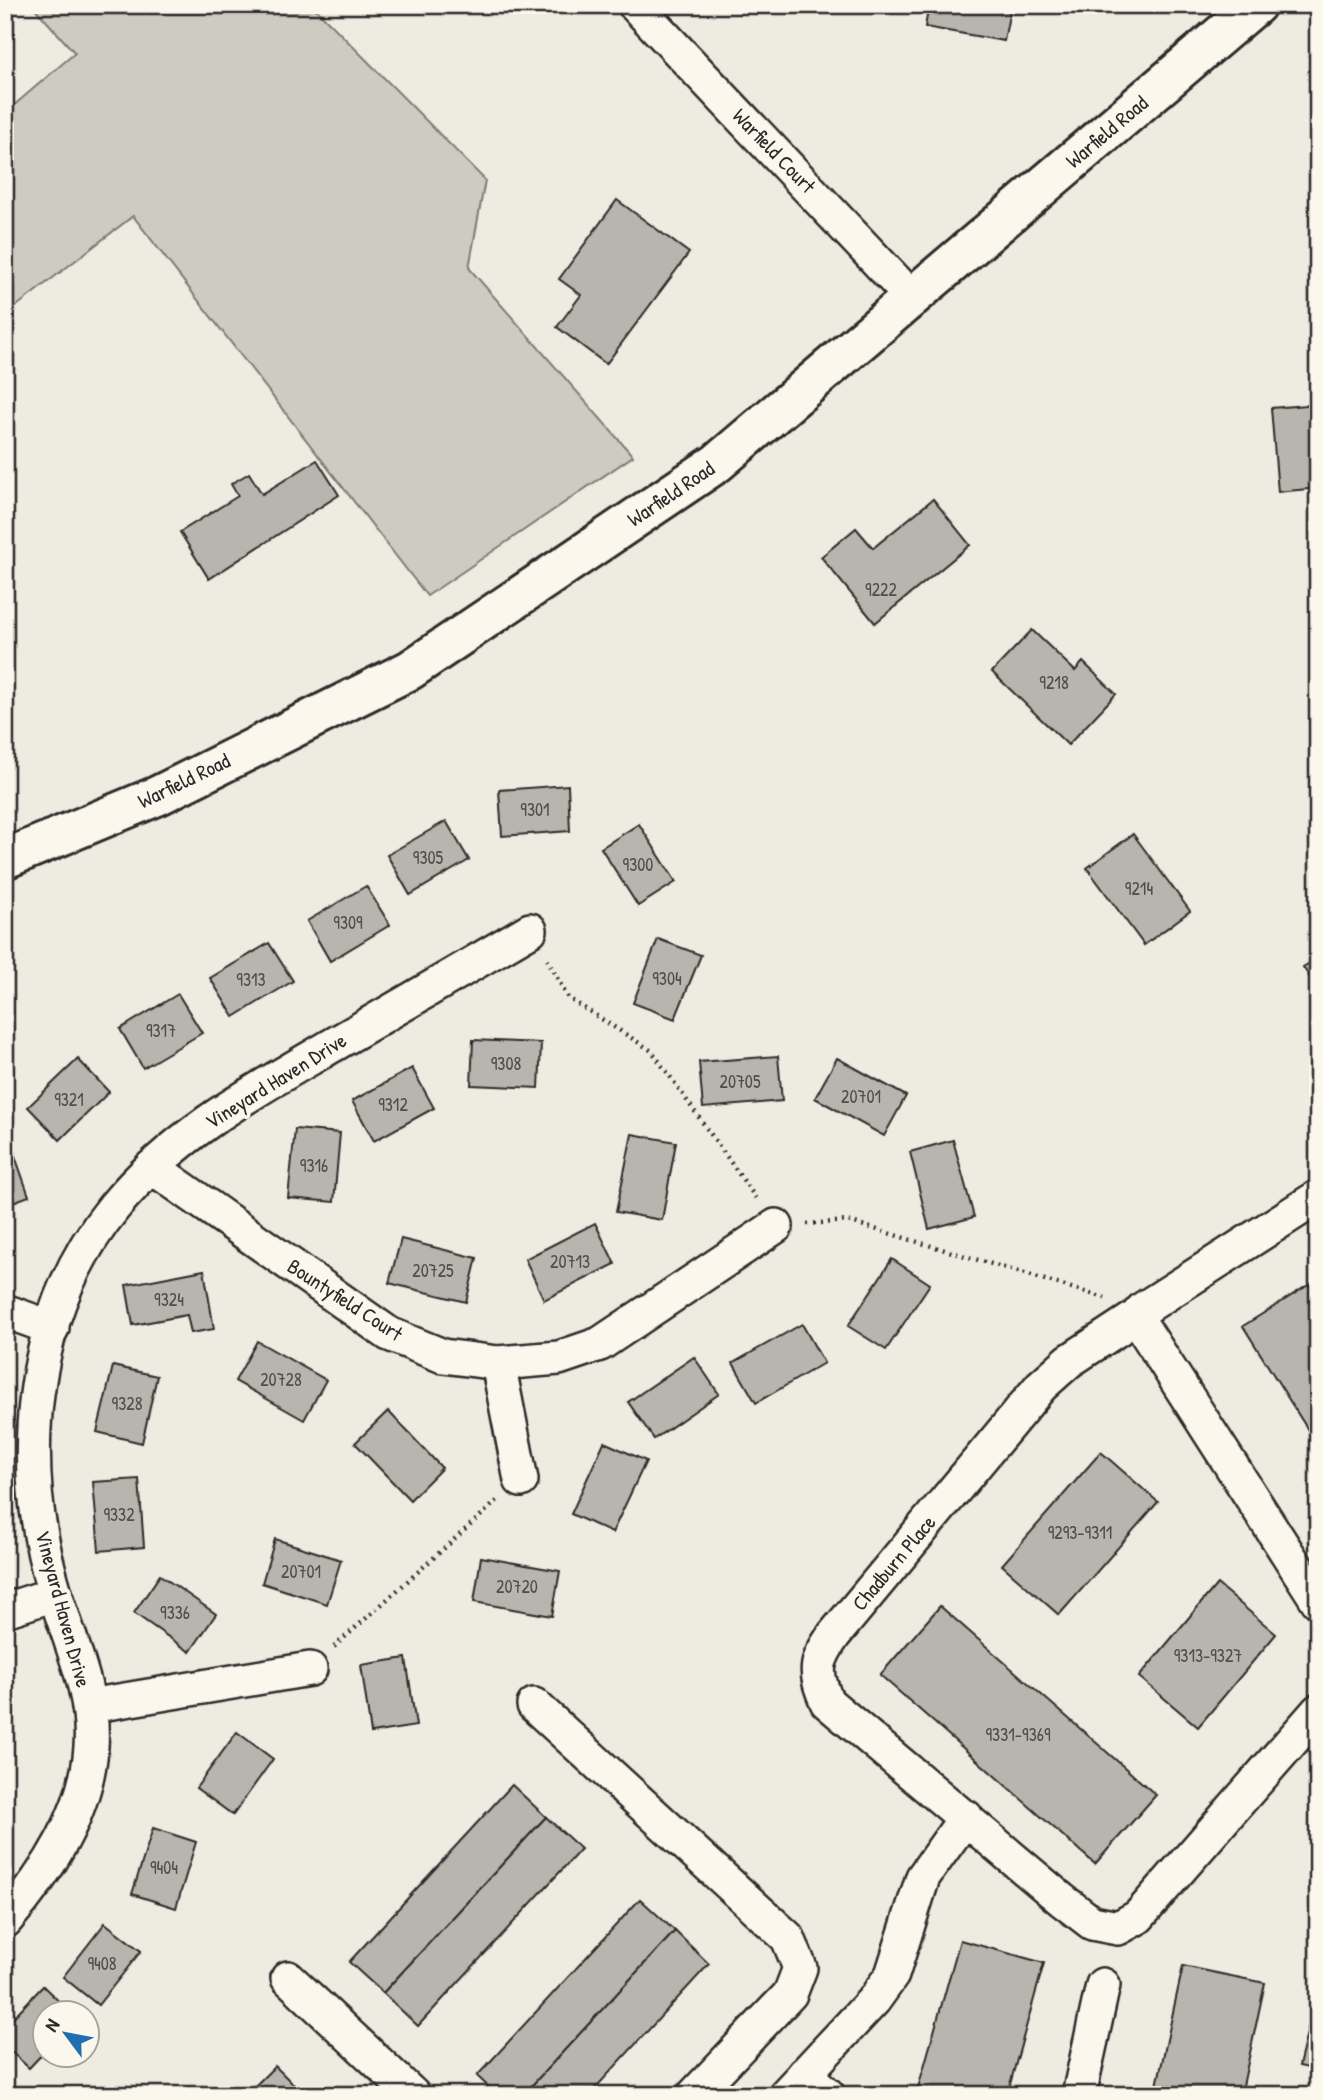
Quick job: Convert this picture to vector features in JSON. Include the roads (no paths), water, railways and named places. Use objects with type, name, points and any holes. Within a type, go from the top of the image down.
[{"type":"street","name":"Warfield Court","points":[[635,5],[912,298]]},
{"type":"street","name":"Warfield Road","points":[[5,859],[157,796],[410,670],[717,463],[1256,5]]},
{"type":"street","name":"Vineyard Haven Drive","points":[[5,1921],[41,1876],[69,1826],[85,1782],[91,1747],[89,1706],[75,1650],[55,1594],[44,1551],[34,1491],[31,1442],[39,1379],[52,1328],[62,1293],[80,1259],[113,1208],[152,1167],[220,1111],[530,930]]},
{"type":"street","name":"Bountyfield Court","points":[[152,1167],[389,1334],[443,1356],[498,1363],[559,1358],[600,1345],[776,1226]]},
{"type":"street","name":"Chadburn Place","points":[[1318,1198],[1139,1313],[1069,1361],[1041,1385],[820,1655],[817,1679],[827,1702],[1092,1923],[1118,1928],[1139,1917],[1318,1711]]},
{"type":"street","points":[[5,1311],[52,1328]]},
{"type":"street","points":[[1139,1313],[1318,1601]]},
{"type":"street","points":[[498,1363],[521,1480]]},
{"type":"street","points":[[5,1610],[55,1594]]},
{"type":"street","points":[[89,1706],[310,1668]]},
{"type":"street","points":[[534,1705],[788,1938],[800,1968],[790,1994],[694,2095]]},
{"type":"street","points":[[805,2088],[891,1975],[923,1877],[966,1817]]},
{"type":"street","points":[[288,1978],[413,2095]]},
{"type":"street","points":[[1079,2095],[1103,1985]]}]
